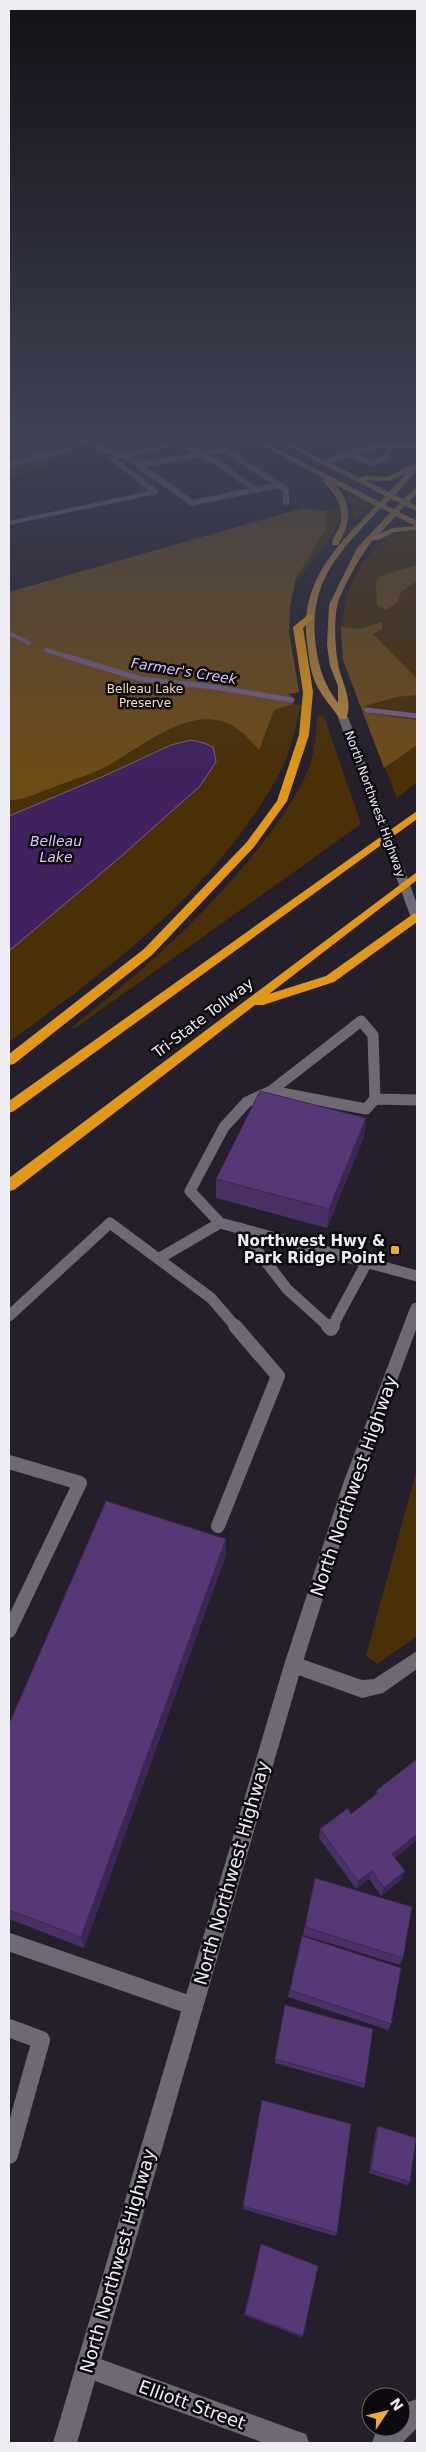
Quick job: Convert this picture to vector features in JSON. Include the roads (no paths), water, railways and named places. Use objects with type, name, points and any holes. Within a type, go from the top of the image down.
[{"type":"highway","points":[[9,1061],[148,952],[250,845],[282,800],[304,735],[308,692],[298,627],[309,616]]},
{"type":"highway","points":[[9,1108],[413,818]]},
{"type":"highway","name":"Tri-State Tollway","points":[[9,1186],[417,875]]},
{"type":"highway","points":[[247,1005],[330,979],[417,918]]},
{"type":"main road","points":[[323,571],[327,557],[333,546]]},
{"type":"main road","name":"North Northwest Highway","points":[[342,546],[323,571],[313,592],[309,616],[311,648],[320,682],[344,717],[417,918]]},
{"type":"main road","name":"North Northwest Highway","points":[[344,717],[342,686],[334,666],[331,645],[331,623],[335,602],[361,548]]},
{"type":"main road","name":"North Northwest Highway","points":[[65,2443],[293,1665],[352,1481],[417,1308]]},
{"type":"main road","points":[[293,1665],[362,1689],[377,1687],[417,1660]]},
{"type":"main road","name":"Elliott Street","points":[[87,2366],[297,2443]]},
{"type":"lane","points":[[271,1091],[366,1109],[375,1099],[373,1035],[361,1020],[271,1091],[247,1102],[224,1127],[190,1191],[220,1222],[417,1276]]},
{"type":"lane","points":[[375,1099],[417,1100]]},
{"type":"lane","points":[[158,1259],[220,1222]]},
{"type":"lane","points":[[9,1316],[110,1223],[210,1298],[278,1376],[218,1526]]},
{"type":"lane","points":[[240,1228],[287,1289],[331,1328],[367,1262]]},
{"type":"lane","points":[[9,1462],[80,1483],[9,1631]]},
{"type":"lane","points":[[9,1942],[193,2006]]},
{"type":"lane","points":[[9,2028],[42,2040],[9,2155]]},
{"type":"water","name":"Belleau Lake","points":[[191,740],[213,747],[216,762],[200,786],[118,859],[9,951],[9,816],[171,745]]},
{"type":"waterway","name":"Farmer's Creek","points":[[9,633],[29,643]]},
{"type":"waterway","name":"Farmer's Creek","points":[[46,650],[70,657]]},
{"type":"waterway","name":"Farmer's Creek","points":[[66,656],[141,679],[214,687],[292,700]]},
{"type":"waterway","name":"Farmer's Creek","points":[[367,710],[417,716]]},
{"type":"place","name":"Northwest Hwy & Park Ridge Point","points":[[395,1250]]},
{"type":"park label","name":"Belleau Lake Preserve","points":[[145,696]]}]
